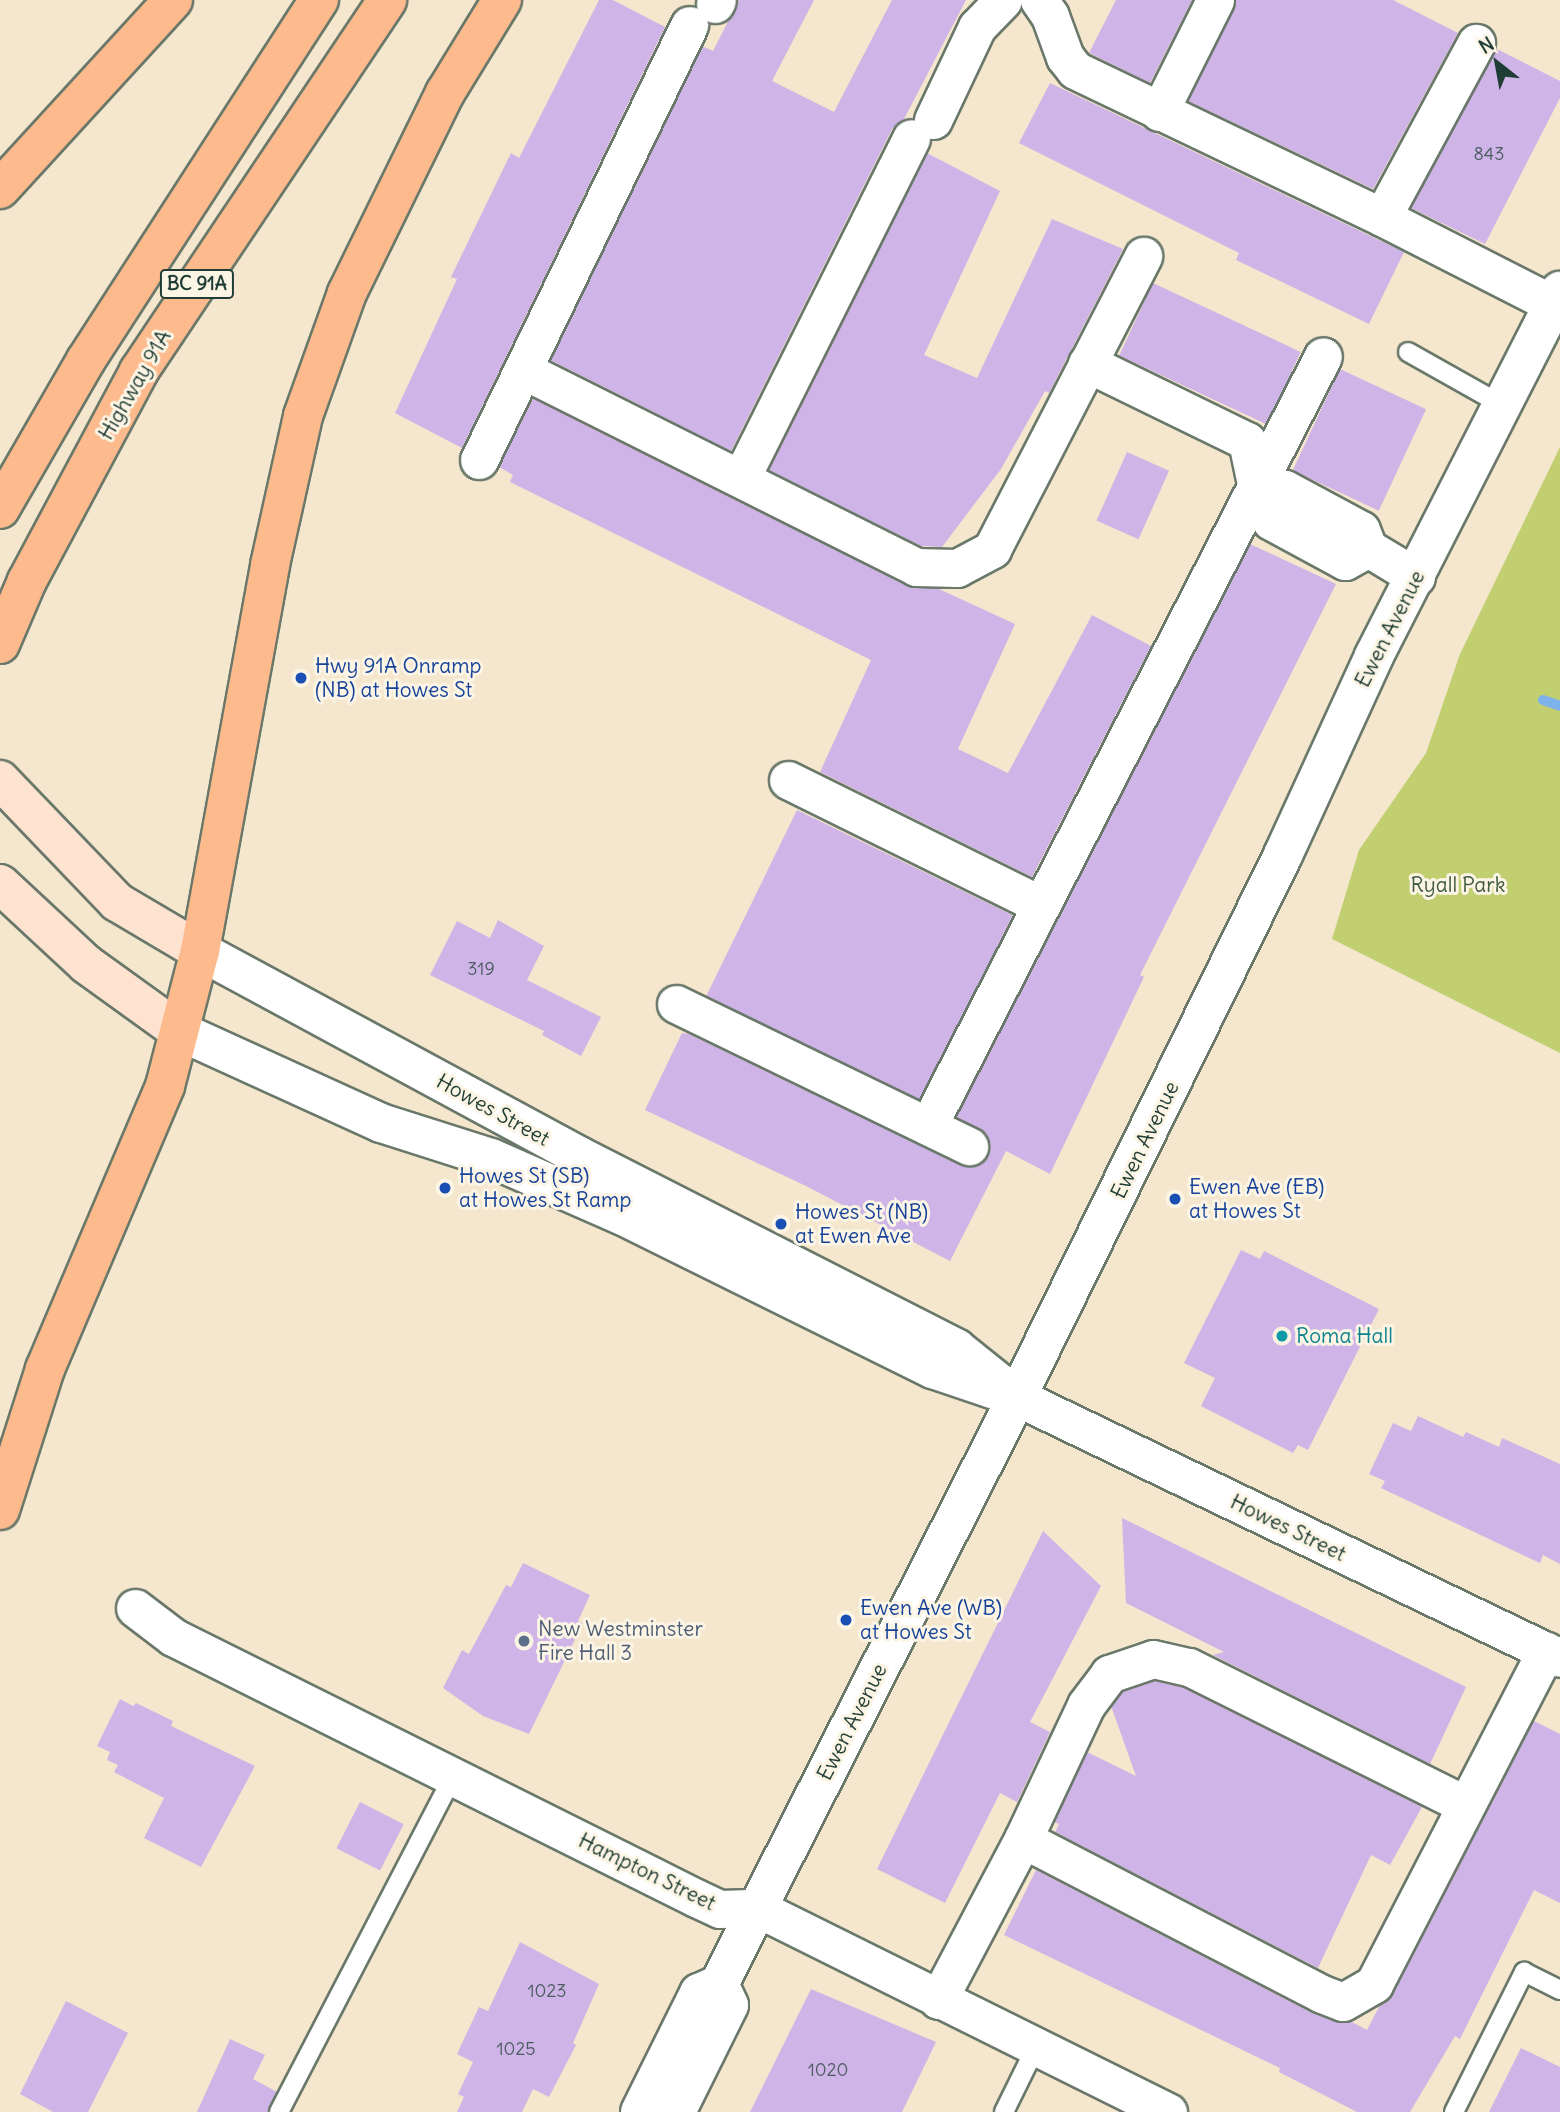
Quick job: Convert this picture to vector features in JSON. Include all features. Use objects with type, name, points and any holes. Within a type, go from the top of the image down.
[{"type":"highway","points":[[0,189],[173,0]]},
{"type":"highway","name":"BC 91A","points":[[0,509],[86,360],[319,0]]},
{"type":"highway","name":"Highway 91A","points":[[0,644],[27,581],[139,371],[387,0]]},
{"type":"highway","points":[[0,1510],[44,1369],[158,1105],[179,1031],[200,951],[270,565],[303,416],[347,293],[445,93],[502,0]]},
{"type":"main road","name":"Howes Street","points":[[0,780],[117,902],[200,951]]},
{"type":"main road","name":"Howes Street","points":[[0,884],[86,964],[179,1031]]},
{"type":"street","points":[[741,478],[977,27],[1003,0]]},
{"type":"street","points":[[1039,0],[1050,16],[1065,57],[1075,70],[1159,112],[1557,297]]},
{"type":"street","points":[[1159,112],[1215,0]]},
{"type":"street","points":[[479,460],[707,10]]},
{"type":"street","points":[[1382,217],[1476,43]]},
{"type":"street","points":[[523,370],[916,567],[957,568],[992,549],[1143,256]]},
{"type":"street","name":"Ewen Avenue","points":[[639,2112],[699,1993],[719,1984],[1017,1397],[1283,855],[1374,656],[1557,297]]},
{"type":"street","points":[[928,1126],[1041,905],[1259,495],[1323,356]]},
{"type":"street","points":[[1087,363],[1247,440],[1259,495]]},
{"type":"street","points":[[1259,495],[1285,489],[1361,530],[1368,548],[1416,577]]},
{"type":"street","points":[[788,780],[1041,905]]},
{"type":"street","name":"Howes Street","points":[[200,951],[579,1156],[957,1349],[1017,1397]]},
{"type":"street","points":[[676,1004],[969,1146]]},
{"type":"street","name":"Howes Street","points":[[179,1031],[381,1123],[491,1158],[621,1215],[933,1369],[1017,1397],[1553,1655]]},
{"type":"street","name":"Hampton Street","points":[[135,1608],[173,1637],[720,1909],[757,1908],[1168,2112]]},
{"type":"street","points":[[1023,1839],[1322,1994],[1343,2002],[1374,1984],[1464,1804],[1553,1655]]},
{"type":"street","points":[[938,2000],[1023,1839],[1086,1705],[1109,1674],[1153,1659],[1189,1667],[1464,1804]]},
{"type":"street","points":[[676,2112],[729,2005],[719,1984]]},
{"type":"lane","points":[[1408,352],[1502,405]]},
{"type":"lane","points":[[279,2112],[453,1777]]},
{"type":"lane","points":[[1454,2112],[1524,1972],[1560,1990]]},
{"type":"lane","points":[[1004,2112],[1036,2048]]},
{"type":"green space","name":"Ryall Park","points":[[1560,447],[1560,1053],[1332,939],[1359,850],[1426,753],[1460,654]]},
{"type":"building","points":[[599,0],[613,0],[665,27],[462,448],[395,413],[457,279],[451,277],[511,153],[519,158]]},
{"type":"building","points":[[739,0],[814,0],[772,81],[834,112],[892,0],[966,0],[904,119],[892,129],[731,451],[550,360],[702,46],[713,51]]},
{"type":"building","points":[[1116,0],[1192,0],[1150,83],[1089,53]]},
{"type":"building","points":[[1236,0],[1393,0],[1458,33],[1373,189],[1188,101]]},
{"type":"building","points":[[1499,50],[1560,81],[1560,98],[1485,244],[1411,208],[1495,52]]},
{"type":"building","points":[[1050,83],[1404,252],[1369,324],[1236,260],[1239,253],[1019,143]]},
{"type":"building","points":[[927,153],[1000,191],[924,355],[977,378],[1052,219],[1123,249],[1049,393],[1045,391],[1001,469],[942,547],[921,546],[769,470]]},
{"type":"building","points":[[1153,283],[1301,352],[1267,424],[1119,356]]},
{"type":"building","points":[[1340,369],[1426,409],[1379,511],[1293,471]]},
{"type":"building","points":[[532,398],[907,586],[939,589],[1015,624],[958,749],[1008,773],[1092,615],[1151,646],[1032,877],[820,772],[871,660],[510,482],[513,475],[499,467]]},
{"type":"building","points":[[1127,452],[1169,471],[1139,539],[1096,521]]},
{"type":"building","points":[[1250,544],[1336,584],[1140,975],[1144,977],[1050,1174],[1006,1151],[950,1261],[806,1186],[645,1110],[682,1033],[689,1034],[960,1165],[971,1167],[981,1163],[988,1155],[990,1145],[987,1135],[956,1117]]},
{"type":"building","points":[[797,810],[1013,915],[922,1101],[706,996]]},
{"type":"building","points":[[498,920],[544,946],[527,980],[601,1017],[581,1056],[542,1035],[544,1031],[430,975],[457,921],[490,938]]},
{"type":"building","name":"Roma Hall","points":[[1241,1250],[1260,1259],[1264,1251],[1379,1309],[1308,1450],[1298,1445],[1293,1453],[1201,1406],[1215,1378],[1184,1363]]},
{"type":"building","points":[[1418,1416],[1463,1437],[1466,1432],[1499,1447],[1502,1438],[1560,1464],[1560,1564],[1543,1555],[1540,1563],[1381,1488],[1385,1481],[1369,1474],[1393,1423],[1411,1431]]},
{"type":"building","points":[[1122,1518],[1466,1687],[1430,1764],[1213,1655],[1224,1652],[1126,1603]]},
{"type":"building","points":[[1043,1531],[1101,1586],[1030,1722],[1050,1732],[1017,1802],[1000,1793],[945,1903],[877,1869]]},
{"type":"building","name":"New Westminster Fire Hall 3","points":[[523,1563],[590,1595],[578,1621],[583,1623],[529,1734],[483,1716],[443,1688],[462,1650],[469,1654],[506,1585],[511,1587]]},
{"type":"building","points":[[1154,1681],[1182,1687],[1422,1807],[1390,1865],[1371,1855],[1318,1968],[1055,1832],[1059,1824],[1054,1822],[1087,1752],[1136,1776],[1111,1706],[1122,1692]]},
{"type":"building","points":[[120,1699],[133,1706],[136,1703],[173,1721],[171,1726],[255,1766],[201,1867],[144,1838],[164,1798],[114,1772],[118,1765],[107,1760],[110,1752],[97,1746]]},
{"type":"building","points":[[1534,1721],[1560,1734],[1560,1903],[1534,1890],[1460,2039],[1455,2036],[1410,2112],[1357,2112],[1279,2072],[1280,2068],[1004,1935],[1036,1870],[1312,2013],[1336,2022],[1350,2021],[1367,2030],[1380,2005],[1393,1994]]},
{"type":"building","points":[[360,1802],[404,1824],[380,1871],[336,1848]]},
{"type":"building","points":[[520,1942],[599,1984],[573,2043],[576,2045],[549,2097],[533,2089],[522,2112],[457,2112],[464,2097],[458,2094],[473,2062],[457,2054],[479,2007],[488,2011]]},
{"type":"building","points":[[811,1989],[936,2042],[902,2112],[750,2112]]},
{"type":"building","points":[[66,2001],[128,2033],[88,2112],[53,2112],[20,2094]]},
{"type":"building","points":[[230,2039],[265,2055],[253,2079],[277,2092],[268,2112],[197,2112]]},
{"type":"building","points":[[1521,2048],[1560,2067],[1560,2112],[1489,2112]]},
{"type":"waterway","points":[[1543,700],[1560,706]]},
{"type":"place","name":"Hwy 91A Onramp (NB) at Howes St","points":[[301,678]]},
{"type":"place","name":"Howes St (SB) at Howes St Ramp","points":[[445,1188]]},
{"type":"place","name":"Ewen Ave (EB) at Howes St","points":[[1175,1199]]},
{"type":"place","name":"Howes St (NB) at Ewen Ave","points":[[781,1224]]},
{"type":"place","name":"Roma Hall","points":[[1282,1336]]},
{"type":"place","name":"Ewen Ave (WB) at Howes St","points":[[846,1620]]},
{"type":"place","name":"New Westminster Fire Hall 3","points":[[524,1641]]}]
